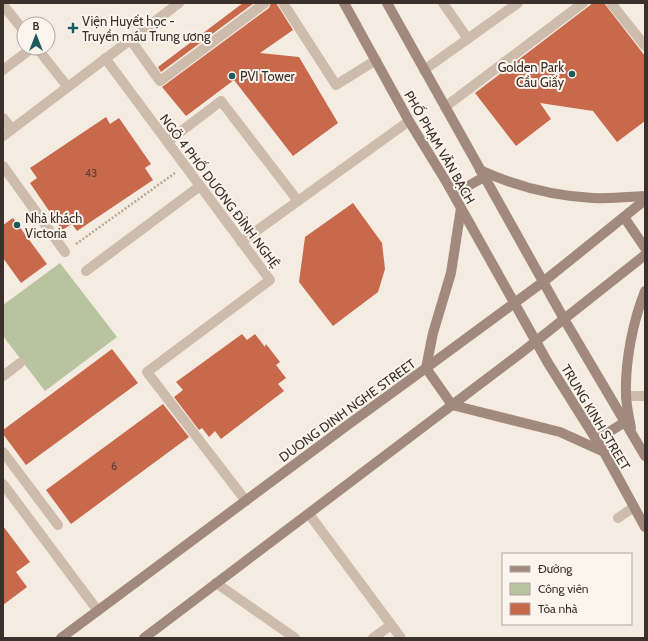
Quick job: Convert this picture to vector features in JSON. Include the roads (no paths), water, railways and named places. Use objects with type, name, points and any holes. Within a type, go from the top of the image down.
[{"type":"main road","name":"PHỐ PHẠM VĂN BẠCH","points":[[344,3],[409,121],[454,194],[536,341]]},
{"type":"main road","name":"PHỐ PHẠM VĂN BẠCH","points":[[387,3],[564,319]]},
{"type":"main road","points":[[454,194],[482,174],[514,184],[560,194],[593,198],[645,196]]},
{"type":"main road","name":"DUONG DINH NGHE STREET","points":[[61,638],[348,424],[543,282],[645,200]]},
{"type":"main road","points":[[461,208],[451,273],[426,368],[452,405],[560,432],[604,452]]},
{"type":"main road","points":[[624,217],[645,248]]},
{"type":"main road","points":[[144,638],[536,341],[645,255]]},
{"type":"main road","points":[[632,434],[626,396],[628,360],[635,326],[645,291]]},
{"type":"main road","name":"TRUNG KINH STREET","points":[[564,319],[645,456]]},
{"type":"main road","name":"TRUNG KINH STREET","points":[[536,341],[604,452],[645,527]]},
{"type":"main road","points":[[596,440],[625,422]]},
{"type":"street","points":[[3,136],[179,3]]},
{"type":"street","points":[[130,39],[160,81],[265,3]]},
{"type":"street","points":[[283,3],[336,85],[376,60]]},
{"type":"street","points":[[443,3],[468,39]]},
{"type":"street","points":[[424,70],[518,3]]},
{"type":"street","points":[[445,107],[582,3]]},
{"type":"street","points":[[611,3],[645,46]]},
{"type":"street","points":[[3,5],[16,21]]},
{"type":"street","points":[[3,70],[21,56]]},
{"type":"street","points":[[44,56],[68,86]]},
{"type":"street","name":"NGÕ 4 PHỐ DƯƠNG ĐÌNH NGHỆ","points":[[105,58],[270,280],[148,372],[246,501]]},
{"type":"street","points":[[167,142],[221,101],[298,201]]},
{"type":"street","points":[[3,118],[12,129]]},
{"type":"street","points":[[241,242],[409,121]]},
{"type":"street","points":[[3,166],[65,252]]},
{"type":"street","points":[[86,271],[200,186]]},
{"type":"street","points":[[3,376],[20,363]]},
{"type":"street","points":[[626,396],[645,396]]},
{"type":"street","points":[[3,452],[58,525]]},
{"type":"street","points":[[3,484],[98,611]]},
{"type":"street","points":[[618,518],[634,507]]},
{"type":"street","points":[[309,514],[401,638]]},
{"type":"street","points":[[216,583],[295,638]]},
{"type":"street","points":[[373,638],[391,625]]},
{"type":"place","name":"Viện Huyết học - Truyền máu Trung ương","points":[[73,28]]},
{"type":"place","name":"Golden Park Cầu Giấy","points":[[572,74]]},
{"type":"place","name":"PVI Tower","points":[[232,76]]},
{"type":"place","name":"Nhà khách Victoria","points":[[17,225]]}]
